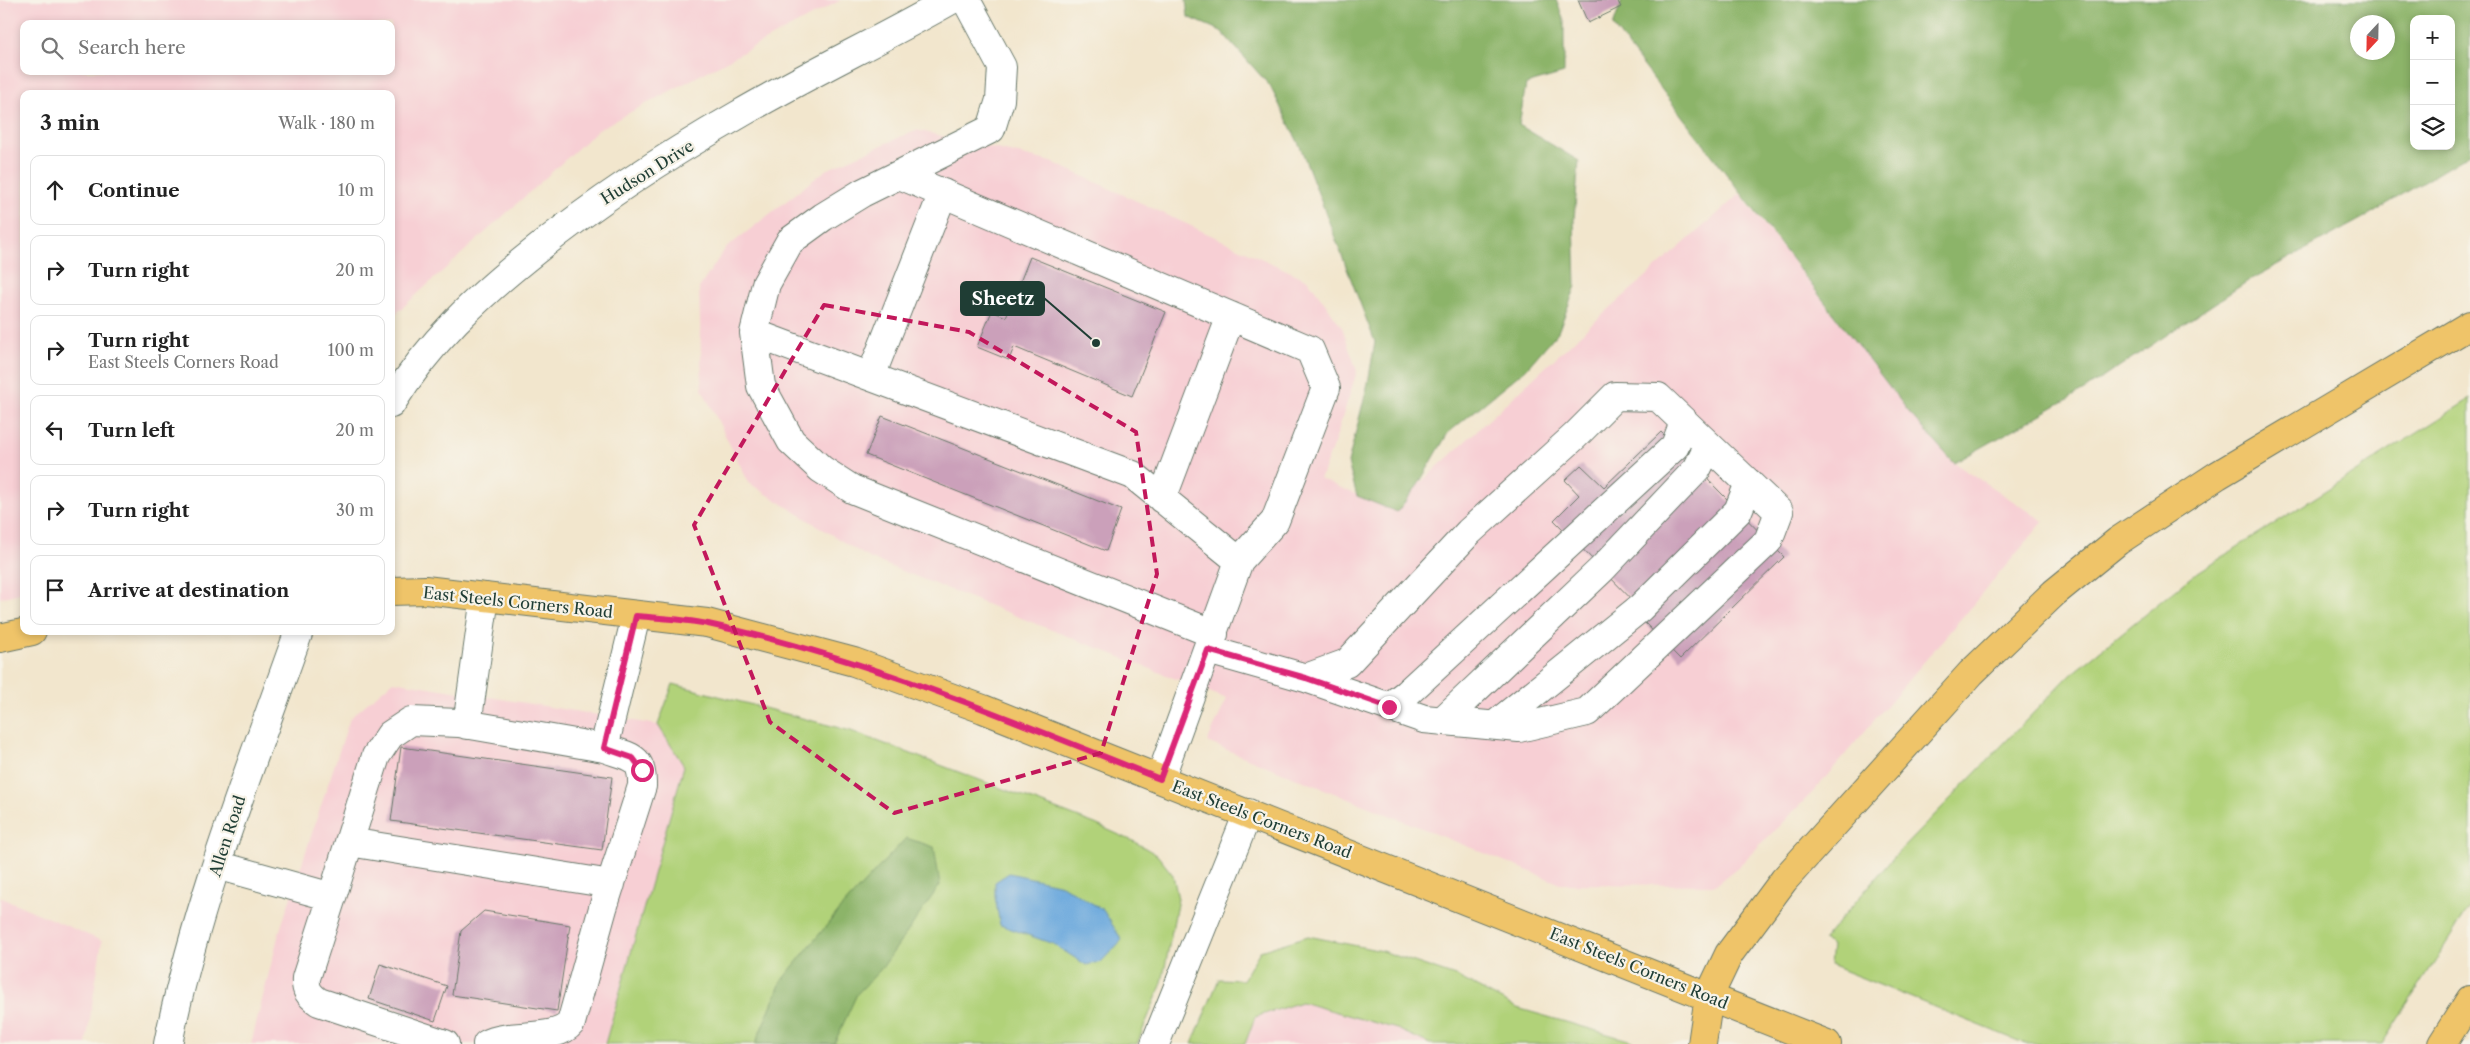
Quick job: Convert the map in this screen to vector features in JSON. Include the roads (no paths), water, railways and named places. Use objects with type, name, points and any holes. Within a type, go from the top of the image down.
[{"type":"main road","points":[[1702,1044],[1709,996],[1729,954],[1784,880],[1971,674],[2054,594],[2118,541],[2218,475],[2470,325]]},
{"type":"main road","name":"East Steels Corners Road","points":[[395,591],[425,590],[707,623],[854,662],[983,709],[1248,813],[1827,1044]]},
{"type":"main road","points":[[0,638],[20,634]]},
{"type":"main road","points":[[2442,1044],[2470,1000]]},
{"type":"street","name":"Hudson Drive","points":[[395,398],[409,375],[442,334],[486,289],[584,212],[738,115],[951,0]]},
{"type":"street","points":[[966,0],[1002,68],[1000,100],[991,130],[862,193],[790,241],[766,284],[754,332],[761,386],[791,441],[821,469],[852,489],[1211,642],[1306,678],[1424,719],[1519,728],[1586,712],[1768,541],[1779,512],[1658,397],[1615,396],[1576,436],[1470,532],[1347,663],[1306,678]]},
{"type":"street","points":[[900,175],[1310,350],[1326,388],[1275,521],[1239,561],[1160,779]]},
{"type":"street","points":[[871,376],[943,193]]},
{"type":"street","points":[[1162,498],[1232,316]]},
{"type":"street","points":[[754,332],[1133,476],[1239,561]]},
{"type":"street","points":[[1389,707],[1406,694],[1675,446],[1684,422]]},
{"type":"street","points":[[1442,721],[1602,569],[1698,469],[1706,450],[1704,441]]},
{"type":"street","points":[[1495,725],[1640,608],[1738,511],[1749,483]]},
{"type":"street","points":[[467,725],[486,597]]},
{"type":"street","points":[[604,748],[636,616]]},
{"type":"street","name":"Allen Road","points":[[168,1044],[197,930],[217,865],[297,635]]},
{"type":"street","points":[[445,1044],[319,1002],[311,996],[306,988],[306,978],[376,756],[390,735],[411,721],[434,721],[467,725],[604,748],[633,758],[642,770],[642,786],[570,1023],[566,1028],[556,1032],[495,1039],[486,1044]]},
{"type":"street","points":[[1155,1044],[1248,813]]},
{"type":"street","points":[[349,842],[611,884]]},
{"type":"street","points":[[217,865],[332,897]]},
{"type":"water","points":[[1009,873],[1062,885],[1103,910],[1122,940],[1101,962],[1086,965],[1053,944],[1000,925],[995,897],[995,882]]},
{"type":"place","name":"Sheetz","points":[[1096,343]]}]
